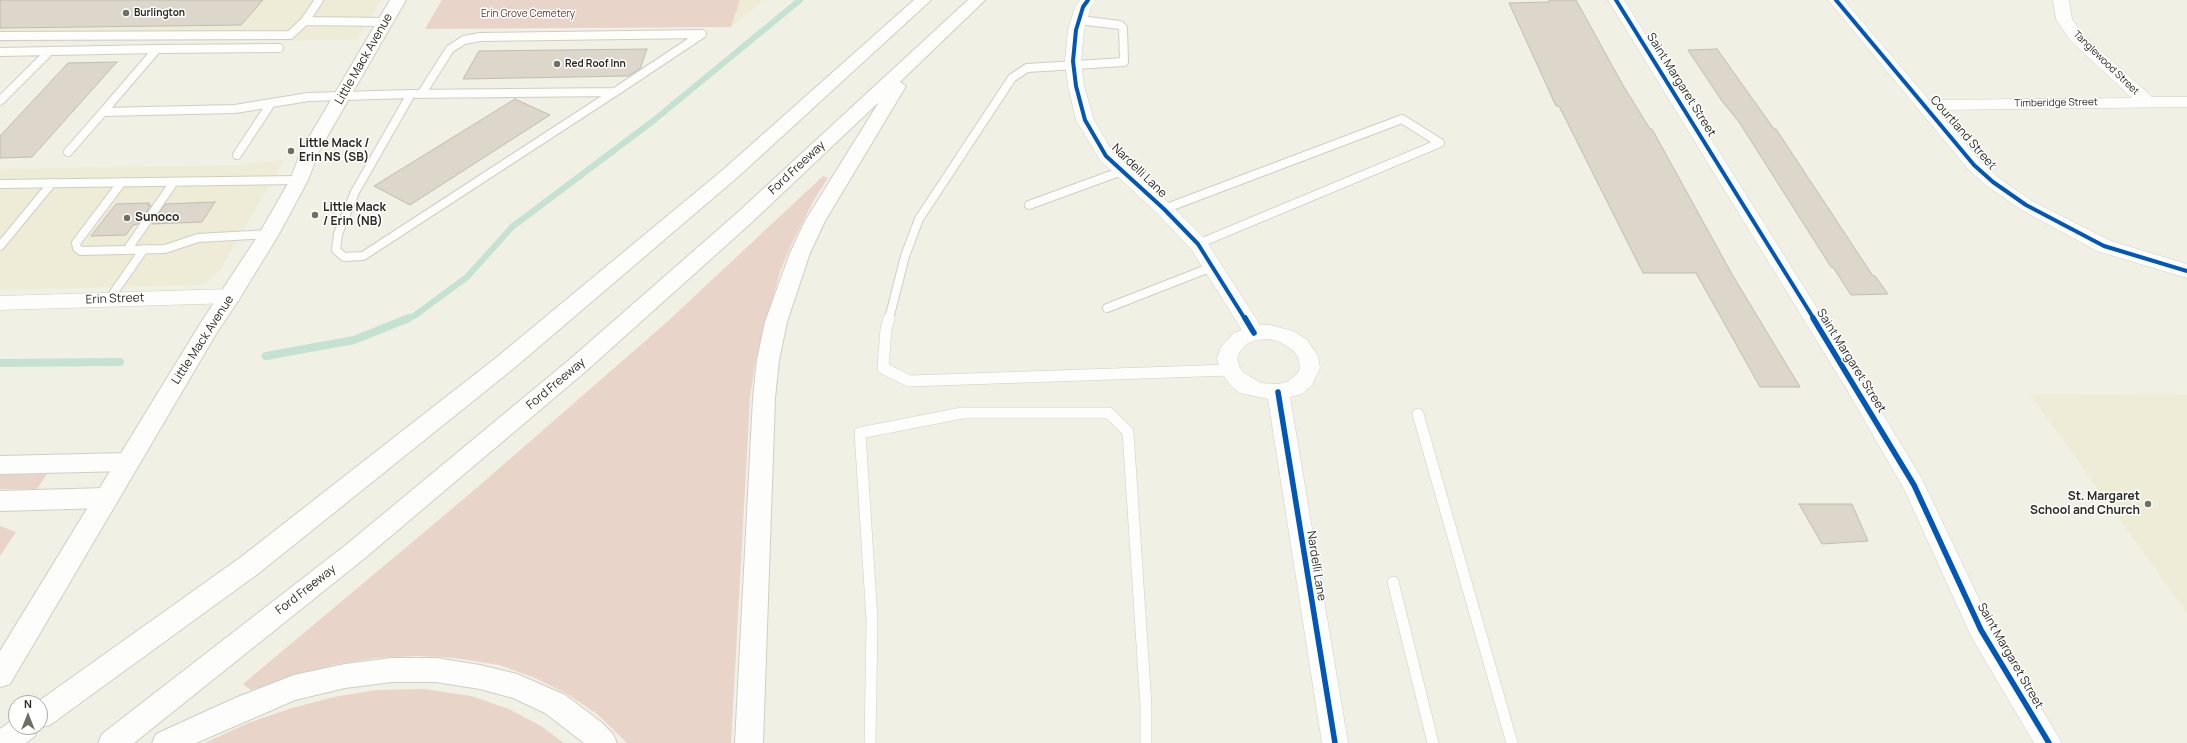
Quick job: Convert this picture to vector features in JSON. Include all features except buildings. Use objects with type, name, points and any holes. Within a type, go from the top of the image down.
[{"type":"main road","name":"Little Mack Avenue","points":[[0,675],[208,329],[231,296],[269,234],[299,180],[311,149],[398,0]]},
{"type":"main road","points":[[48,710],[250,565],[506,363],[726,177],[923,0]]},
{"type":"main road","name":"Ford Freeway","points":[[112,743],[356,551],[577,366],[744,218],[977,0]]},
{"type":"main road","points":[[749,743],[764,398],[768,360],[776,322],[797,259],[815,221],[912,62]]},
{"type":"main road","points":[[0,465],[127,462]]},
{"type":"main road","points":[[0,502],[106,498]]},
{"type":"main road","points":[[166,743],[245,707],[294,688],[345,676],[392,670],[436,670],[480,677],[518,687],[555,704],[591,731],[603,743]]},
{"type":"main road","points":[[3,743],[14,735]]},
{"type":"street","name":"Nardelli Lane","points":[[1088,0],[1076,30],[1074,66],[1076,86],[1085,120],[1106,156],[1164,209],[1198,244],[1254,333]]},
{"type":"street","name":"Saint Margaret Street","points":[[1616,0],[1907,472],[1981,630],[2049,743]]},
{"type":"street","name":"Courtland Street","points":[[1836,0],[1974,165],[1993,182],[2026,205],[2104,246],[2187,271]]},
{"type":"street","name":"Tanglewood Street","points":[[2061,0],[2064,19],[2076,37],[2147,102]]},
{"type":"street","name":"Timberidge Street","points":[[1924,105],[2187,102]]},
{"type":"street","name":"Erin Street","points":[[0,303],[110,298],[231,296]]},
{"type":"street","points":[[1270,332],[1286,336],[1300,344],[1308,356],[1310,368],[1305,379],[1294,388],[1278,392],[1261,391],[1248,387],[1237,379],[1230,370],[1227,358],[1231,347],[1241,338],[1254,333],[1270,332]]},
{"type":"street","name":"Nardelli Lane","points":[[1278,392],[1335,743]]},
{"type":"lane","points":[[0,36],[290,35],[305,21],[319,0]]},
{"type":"lane","points":[[1079,20],[1120,25],[1123,28],[1124,62],[1027,68],[1012,78],[919,219],[905,256],[886,329],[882,368],[909,381],[1230,370]]},
{"type":"lane","points":[[305,21],[385,22]]},
{"type":"lane","points":[[411,94],[354,192],[338,234],[336,250],[344,258],[363,256],[702,34],[480,37],[464,40],[450,49],[422,93]]},
{"type":"lane","points":[[0,52],[279,48]]},
{"type":"lane","points":[[68,152],[157,49]]},
{"type":"lane","points":[[0,101],[50,51]]},
{"type":"lane","points":[[103,112],[235,109],[270,105],[292,100],[342,95],[615,92]]},
{"type":"lane","points":[[237,155],[270,105]]},
{"type":"lane","points":[[1164,209],[1402,118],[1440,143],[1198,244]]},
{"type":"lane","points":[[1029,205],[1122,171]]},
{"type":"lane","points":[[0,184],[299,180]]},
{"type":"lane","points":[[122,182],[76,243],[77,248],[81,251],[165,249],[198,238],[269,234]]},
{"type":"lane","points":[[127,250],[174,182]]},
{"type":"lane","points":[[0,246],[52,183]]},
{"type":"lane","points":[[110,298],[144,249]]},
{"type":"lane","points":[[1107,308],[1212,267]]},
{"type":"lane","points":[[870,743],[872,620],[860,433],[962,413],[1109,413],[1128,432],[1146,706],[1146,743]]},
{"type":"lane","points":[[1418,414],[1512,743]]},
{"type":"lane","points":[[1393,582],[1432,743]]},
{"type":"shaded area","points":[[0,0],[381,0],[357,40],[0,42]]},
{"type":"shaded area","points":[[740,0],[764,0],[731,27]]},
{"type":"shaded area","points":[[284,160],[220,270],[206,283],[199,285],[0,290],[0,169],[240,165]]},
{"type":"shaded area","name":"St. Margaret School and Church","points":[[2030,394],[2187,395],[2187,613]]},
{"type":"green space","name":"Erin Grove Cemetery","points":[[442,0],[740,0],[731,27],[425,29]]},
{"type":"green space","points":[[823,176],[828,178],[814,200],[791,245],[780,272],[755,364],[750,398],[731,743],[627,743],[597,714],[567,694],[535,678],[499,665],[455,658],[418,656],[376,658],[333,665],[251,690],[243,684],[472,492],[667,322]]},
{"type":"green space","points":[[47,474],[37,489],[0,489],[0,475]]},
{"type":"green space","points":[[0,526],[16,532],[0,556]]},
{"type":"green space","points":[[424,689],[471,696],[509,709],[541,726],[564,743],[205,743],[248,723],[292,708],[334,697],[377,690]]},
{"type":"waterway","points":[[406,319],[414,316],[467,277],[512,227],[653,121],[800,0]]},
{"type":"waterway","points":[[266,356],[354,340],[409,318]]},
{"type":"waterway","points":[[0,363],[120,362]]},
{"type":"cycle path","points":[[1088,0],[1083,7],[1076,30],[1073,61],[1076,86],[1085,120],[1106,156],[1164,209],[1198,244],[1254,333]]},
{"type":"cycle path","points":[[1616,0],[1854,384],[1914,485],[1981,630],[2049,743]]},
{"type":"cycle path","points":[[1836,0],[1974,165],[1993,182],[2026,205],[2104,246],[2187,271]]},
{"type":"cycle path","points":[[1278,392],[1335,743]]},
{"type":"place","name":"Burlington","points":[[126,13]]},
{"type":"place","name":"Red Roof Inn","points":[[557,64]]},
{"type":"place","name":"Little Mack / Erin NS (SB)","points":[[291,151]]},
{"type":"place","name":"Little Mack / Erin (NB)","points":[[315,215]]},
{"type":"place","name":"Sunoco","points":[[127,218]]},
{"type":"place","name":"St. Margaret School and Church","points":[[2148,504]]}]
